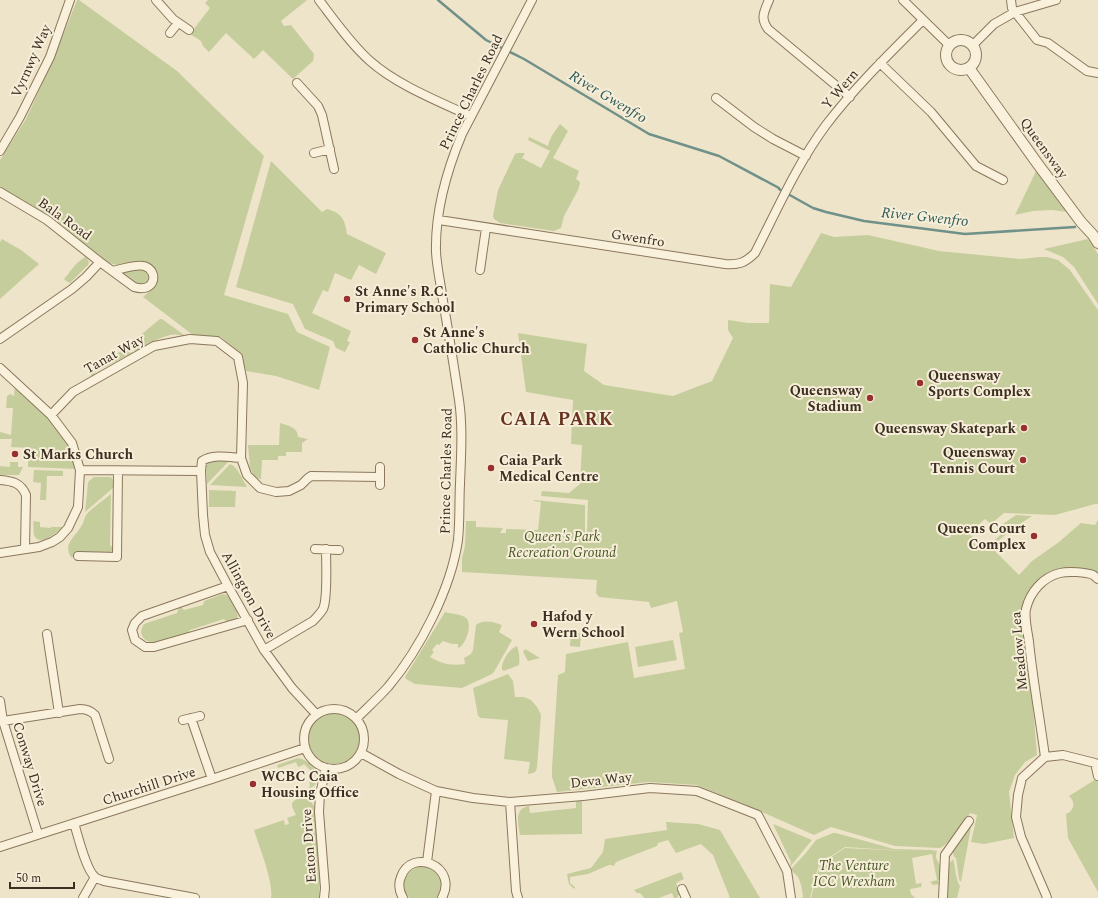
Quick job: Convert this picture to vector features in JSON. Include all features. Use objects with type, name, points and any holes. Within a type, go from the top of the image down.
[{"type":"street","name":"Vyrnwy Way","points":[[0,151],[20,117],[50,57],[70,0]]},
{"type":"street","points":[[156,0],[178,23],[189,30]]},
{"type":"street","points":[[319,0],[350,40],[378,68],[394,78],[470,116]]},
{"type":"street","name":"Prince Charles Road","points":[[357,718],[388,687],[414,651],[440,602],[455,560],[458,538],[462,422],[437,270],[436,244],[442,197],[452,156],[470,116],[532,0]]},
{"type":"street","points":[[769,0],[763,19],[768,29],[850,97]]},
{"type":"street","points":[[903,0],[949,45]]},
{"type":"street","points":[[1011,0],[1012,8],[1038,40],[1048,43],[1087,71],[1098,74]]},
{"type":"street","points":[[973,45],[994,24],[1015,12],[1056,0]]},
{"type":"street","name":"Y Wern","points":[[789,184],[826,125],[880,63],[923,20]]},
{"type":"street","points":[[170,34],[178,23]]},
{"type":"street","points":[[956,40],[966,40],[973,45],[976,50],[976,60],[969,68],[965,70],[951,67],[946,59],[946,49],[949,45],[956,40]]},
{"type":"street","points":[[880,63],[931,112],[976,166],[1003,180]]},
{"type":"street","name":"Queensway","points":[[969,68],[1036,163],[1098,243]]},
{"type":"street","points":[[297,83],[318,106],[322,115],[334,169]]},
{"type":"street","points":[[716,98],[754,127],[773,139],[806,156]]},
{"type":"street","points":[[314,153],[330,149]]},
{"type":"street","name":"Gwenfro","points":[[439,220],[734,265],[743,263],[755,253],[789,184]]},
{"type":"street","name":"Bala Road","points":[[0,192],[47,220],[113,271]]},
{"type":"street","points":[[480,270],[486,228]]},
{"type":"street","points":[[0,340],[72,289],[100,262]]},
{"type":"street","name":"Tanat Way","points":[[51,415],[73,392],[154,346],[190,339],[217,341],[238,357],[243,383],[241,458]]},
{"type":"street","points":[[0,553],[39,547],[60,537],[68,528],[78,507],[80,470],[72,443],[51,415],[1,372]]},
{"type":"street","points":[[80,470],[201,471],[202,461],[207,458],[241,458],[247,475],[260,488],[276,492],[289,491],[300,485],[311,476],[380,481],[380,467]]},
{"type":"street","points":[[78,556],[117,557],[118,471]]},
{"type":"street","name":"Allington Drive","points":[[201,471],[202,508],[205,535],[210,552],[264,650],[292,688],[316,714]]},
{"type":"street","points":[[0,480],[11,481],[24,489],[26,495],[25,550]]},
{"type":"street","points":[[315,549],[339,550]]},
{"type":"street","points":[[264,650],[313,621],[324,608],[326,598],[326,549]]},
{"type":"street","name":"Meadow Lea","points":[[1045,757],[1026,619],[1028,601],[1040,584],[1059,573],[1084,573],[1094,575],[1098,579]]},
{"type":"street","points":[[228,586],[142,616],[135,623],[132,630],[135,640],[145,646],[154,647],[248,620]]},
{"type":"street","points":[[47,634],[59,713]]},
{"type":"street","name":"Conway Drive","points":[[0,701],[2,717],[38,834]]},
{"type":"street","points":[[333,708],[350,712],[357,718],[362,726],[364,744],[361,753],[355,761],[346,767],[336,769],[326,768],[317,764],[310,757],[305,748],[303,739],[305,729],[309,721],[316,714],[333,708]]},
{"type":"street","points":[[2,717],[59,713],[85,709],[95,715],[109,759]]},
{"type":"street","points":[[200,716],[187,719],[212,780]]},
{"type":"street","name":"Churchill Drive","points":[[0,847],[212,780],[305,748]]},
{"type":"street","name":"Deva Way","points":[[361,753],[399,774],[436,791],[473,798],[510,802],[583,796],[650,788],[696,791],[758,815],[788,871],[791,898]]},
{"type":"street","points":[[1047,898],[1020,837],[1016,817],[1018,795],[1022,778],[1045,757],[1063,755],[1095,763],[1098,776]]},
{"type":"street","name":"Eaton Drive","points":[[324,898],[325,888],[319,812],[320,794],[326,768]]},
{"type":"street","points":[[427,862],[436,791]]},
{"type":"street","points":[[510,802],[516,891],[518,898]]},
{"type":"street","points":[[943,898],[945,854],[969,821]]},
{"type":"street","points":[[74,823],[86,862],[90,871],[95,877],[154,895],[195,898]]},
{"type":"street","points":[[403,898],[399,882],[402,875],[406,868],[419,862],[427,862],[440,870],[446,884],[445,892],[442,898]]},
{"type":"street","points":[[83,898],[95,877]]},
{"type":"street","points":[[682,889],[686,898]]},
{"type":"green space","points":[[77,0],[177,71],[264,156],[224,295],[288,314],[297,332],[330,347],[319,390],[276,376],[246,371],[241,354],[221,337],[193,335],[143,297],[157,284],[154,270],[109,263],[50,216],[0,187],[0,160],[26,119],[54,58]]},
{"type":"green space","points":[[208,0],[307,0],[281,21],[284,26],[291,25],[314,54],[313,61],[293,79],[263,50],[254,59],[226,33],[209,52],[203,46],[201,41],[190,34],[210,8],[205,3]]},
{"type":"green space","points":[[560,124],[568,131],[553,158],[579,171],[576,179],[580,183],[578,190],[564,216],[561,228],[554,231],[500,223],[494,219],[493,216],[498,190],[515,154],[525,153],[522,158],[541,168],[550,151],[528,140],[529,137],[548,146],[551,137]]},
{"type":"green space","points":[[271,161],[322,212],[327,209],[339,215],[344,221],[347,234],[386,253],[376,274],[359,265],[351,280],[335,273],[328,292],[323,290],[312,313],[351,331],[347,341],[350,342],[345,352],[336,348],[333,341],[305,329],[293,304],[236,287]]},
{"type":"green space","points":[[1037,169],[1069,212],[1052,210],[1033,211],[1015,215]]},
{"type":"green space","name":"Queen's Park Recreation Ground","points":[[821,233],[834,237],[868,235],[939,251],[1021,259],[1047,257],[1058,260],[1070,270],[1098,310],[1098,504],[1055,515],[1004,513],[991,524],[985,519],[969,533],[975,540],[973,542],[976,545],[978,544],[984,550],[1007,529],[1003,524],[1016,515],[1032,516],[1011,530],[991,547],[1019,575],[1032,561],[1059,542],[1081,523],[1095,525],[1098,520],[1098,572],[1094,575],[1072,572],[1040,584],[1025,611],[1037,755],[1025,762],[1015,775],[1009,792],[1014,838],[984,844],[971,842],[977,815],[970,813],[968,819],[959,831],[940,848],[895,846],[831,827],[814,835],[697,785],[648,782],[557,792],[552,777],[552,768],[558,675],[565,672],[566,654],[628,642],[634,678],[685,669],[679,633],[683,632],[677,601],[651,608],[649,602],[599,597],[596,593],[597,580],[462,572],[466,521],[476,521],[476,527],[503,528],[500,533],[506,533],[506,529],[538,530],[541,502],[534,500],[585,505],[585,532],[587,532],[588,500],[541,496],[542,491],[569,493],[580,484],[582,445],[571,444],[573,400],[526,392],[518,333],[587,344],[584,371],[604,385],[673,396],[712,381],[733,338],[728,330],[728,320],[748,323],[769,323],[770,284],[791,287]]},
{"type":"green space","points":[[2,239],[21,250],[39,264],[0,299],[0,242]]},
{"type":"green space","points":[[1088,239],[1098,254],[1098,304],[1074,267],[1063,257],[1044,249]]},
{"type":"green space","points":[[86,256],[89,262],[88,265],[70,283],[66,281],[64,279],[76,264]]},
{"type":"green space","points":[[142,269],[147,273],[148,277],[147,281],[142,285],[137,284],[122,274],[124,271]]},
{"type":"green space","points":[[160,319],[184,335],[184,337],[179,335],[166,336],[135,351],[131,343]]},
{"type":"green space","points":[[128,345],[132,353],[95,372],[94,377],[90,378],[91,374]]},
{"type":"green space","points":[[15,385],[50,417],[71,443],[77,469],[28,467],[28,461],[30,461],[30,448],[11,447],[12,439],[0,439],[0,432],[11,435],[13,408],[6,408],[7,396],[10,394],[14,396]]},
{"type":"green space","points":[[280,423],[294,429],[298,434],[298,437],[308,439],[302,443],[302,452],[286,452],[286,456],[278,456],[278,460],[262,460],[261,479],[255,478],[250,468],[248,445],[279,445]]},
{"type":"green space","points":[[212,460],[229,461],[207,484],[206,464]]},
{"type":"green space","points":[[10,462],[18,462],[18,467],[23,467],[19,475],[0,475],[0,466],[10,467]]},
{"type":"green space","points":[[230,464],[238,470],[247,487],[210,485]]},
{"type":"green space","points":[[34,470],[63,471],[63,476],[47,476],[46,500],[40,500],[41,483],[33,482]]},
{"type":"green space","points":[[94,477],[112,478],[113,488],[85,512],[88,483]]},
{"type":"green space","points":[[209,490],[236,491],[235,507],[209,507]]},
{"type":"green space","points":[[111,494],[110,545],[114,550],[107,553],[77,552],[77,558],[71,557],[68,548],[69,544],[82,525],[86,515]]},
{"type":"green space","points":[[33,521],[40,522],[40,527],[63,527],[48,538],[40,540],[36,539],[34,535]]},
{"type":"green space","points":[[223,594],[232,600],[236,608],[238,616],[237,619],[227,622],[224,619],[190,630],[187,634],[174,639],[171,637],[160,641],[149,642],[141,634],[144,624],[177,613],[181,607],[184,610],[203,605],[204,601]]},
{"type":"green space","points":[[445,612],[466,618],[469,629],[464,643],[458,648],[458,644],[443,641],[439,645],[437,644],[432,650],[434,652],[430,657],[439,661],[451,665],[465,664],[464,658],[471,654],[473,650],[476,625],[482,622],[492,622],[502,625],[499,632],[512,640],[492,674],[462,688],[415,684],[405,677]]},
{"type":"green space","points":[[571,632],[581,633],[580,647],[570,646]]},
{"type":"green space","points":[[673,640],[677,660],[638,667],[635,647]]},
{"type":"green space","points":[[517,646],[519,665],[504,671],[502,670],[506,656]]},
{"type":"green space","points":[[525,649],[540,658],[528,661],[523,652]]},
{"type":"green space","points":[[508,674],[513,681],[515,697],[524,697],[531,700],[541,715],[537,767],[536,771],[533,773],[528,774],[530,762],[504,759],[508,720],[481,718],[478,716],[473,688]]},
{"type":"green space","points":[[329,712],[339,712],[353,719],[360,733],[360,743],[353,757],[339,764],[329,764],[319,760],[312,753],[308,743],[308,733],[312,723],[319,716]]},
{"type":"green space","points":[[298,758],[308,762],[319,776],[316,784],[311,788],[309,788],[309,782],[312,782],[317,777],[304,764],[298,767],[296,762],[278,768],[277,765]]},
{"type":"green space","points":[[1097,772],[1098,892],[1068,838],[1066,814],[1071,811],[1073,806],[1073,801],[1069,796],[1093,781]]},
{"type":"green space","points":[[300,798],[310,800],[314,806],[320,874],[319,898],[271,898],[268,874],[254,830],[284,820],[285,825],[289,824],[287,818],[296,815],[292,807],[292,803]]},
{"type":"green space","points":[[576,801],[582,801],[582,834],[520,835],[518,817],[519,813],[524,807],[529,806],[530,813],[576,808]]},
{"type":"green space","points":[[666,822],[698,824],[720,830],[760,898],[730,898],[713,855],[701,844],[676,853],[668,840],[658,843],[657,846],[616,862],[614,866],[609,865],[588,874],[570,877],[570,883],[575,887],[574,889],[569,884],[567,874],[591,868],[603,852],[605,839],[667,830]]},
{"type":"green space","points":[[773,824],[812,840],[790,867],[791,862]]},
{"type":"green space","points":[[971,827],[961,882],[959,879],[953,849]]},
{"type":"green space","name":"The Venture ICC Wrexham","points":[[833,833],[894,849],[937,851],[936,858],[940,870],[940,880],[938,880],[938,882],[940,882],[940,884],[933,885],[930,882],[937,880],[932,854],[912,858],[916,884],[922,883],[921,887],[910,889],[911,894],[915,898],[811,898],[820,864],[845,848],[908,851],[845,847],[819,864],[810,898],[802,898],[800,882],[798,877],[791,869],[816,840]]},
{"type":"green space","points":[[953,859],[957,880],[960,886],[957,898],[947,898],[949,864]]},
{"type":"green space","points":[[424,866],[430,868],[438,874],[442,883],[440,893],[437,898],[409,898],[404,887],[406,877],[408,873],[418,867]]},
{"type":"green space","points":[[681,872],[684,879],[676,883],[680,893],[677,898],[674,898],[672,893],[659,898],[644,898],[640,893],[638,894],[634,890]]},
{"type":"waterway","name":"River Gwenfro","points":[[438,0],[486,40],[524,59],[649,134],[719,156],[779,188]]},
{"type":"waterway","name":"River Gwenfro","points":[[779,189],[813,208],[826,212],[864,221],[965,234],[1075,227]]},
{"type":"place","name":"St Anne's R.C. Primary School","points":[[347,299]]},
{"type":"place","name":"St Anne's Catholic Church","points":[[415,340]]},
{"type":"place","name":"Queensway Sports Complex","points":[[920,383]]},
{"type":"place","name":"Queensway Stadium","points":[[870,398]]},
{"type":"place","name":"Queensway Skatepark","points":[[1024,428]]},
{"type":"place","name":"St Marks Church","points":[[15,454]]},
{"type":"place","name":"Queensway Tennis Court","points":[[1023,460]]},
{"type":"place","name":"Caia Park Medical Centre","points":[[491,468]]},
{"type":"place","name":"Queens Court Complex","points":[[1034,536]]},
{"type":"place","name":"Hafod y Wern School","points":[[534,624]]},
{"type":"place","name":"WCBC Caia Housing Office","points":[[253,784]]},
{"type":"district","name":"CAIA PARK","points":[[557,419]]}]
